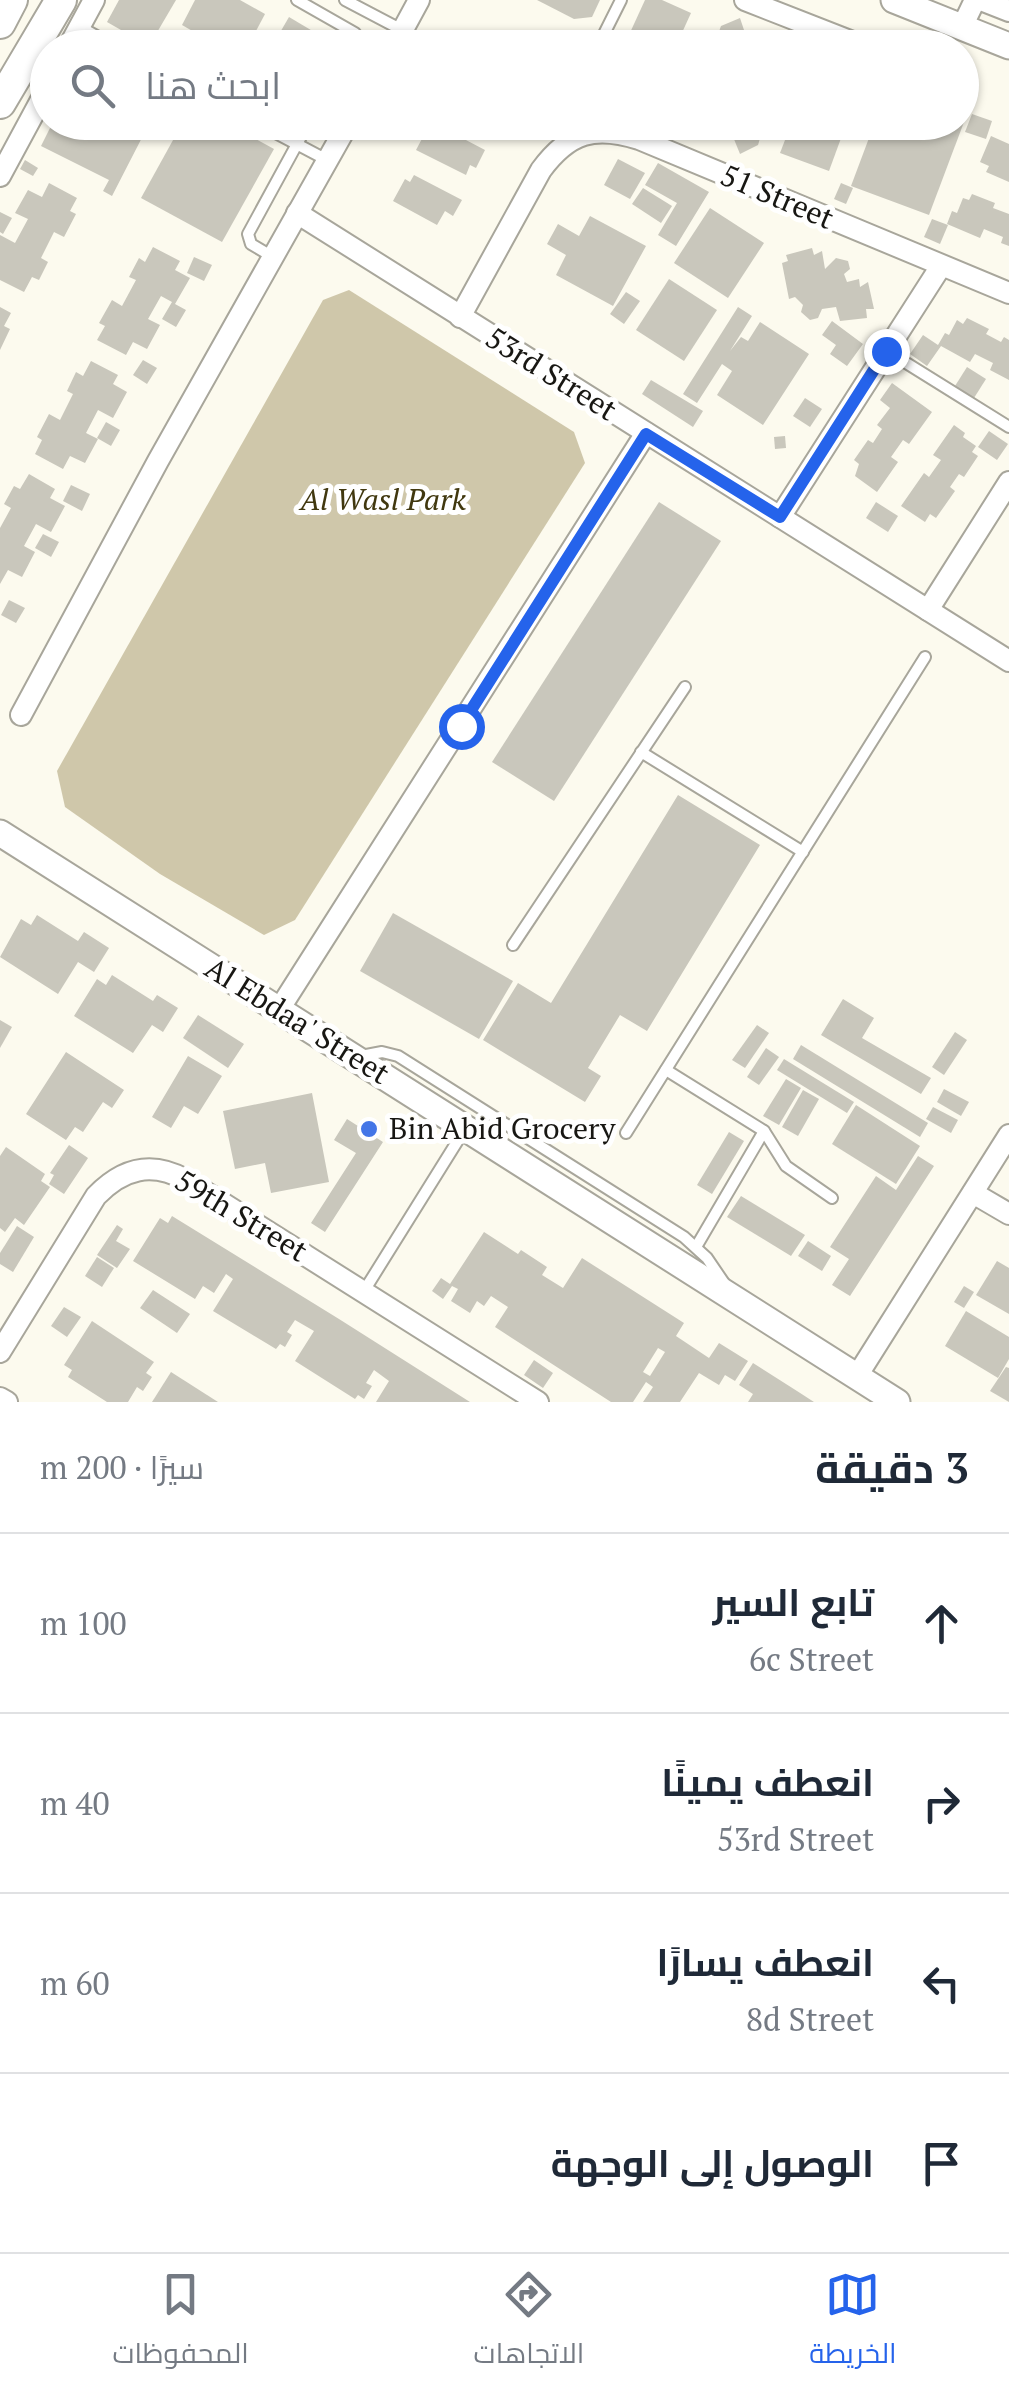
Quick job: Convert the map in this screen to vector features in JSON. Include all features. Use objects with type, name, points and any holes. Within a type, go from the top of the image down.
[{"type":"main road","points":[[0,22],[12,0]]},
{"type":"main road","points":[[18,70],[23,36],[42,0]]},
{"type":"main road","points":[[43,30],[61,0]]},
{"type":"main road","points":[[0,102],[30,50]]},
{"type":"street","points":[[77,30],[94,0]]},
{"type":"street","points":[[402,30],[419,0]]},
{"type":"street","points":[[745,0],[820,30]]},
{"type":"street","points":[[894,0],[967,30]]},
{"type":"street","points":[[962,28],[978,0],[1009,11]]},
{"type":"street","points":[[979,35],[1009,46]]},
{"type":"street","points":[[0,176],[30,120]]},
{"type":"street","points":[[22,715],[339,140]]},
{"type":"street","name":"51 Street","points":[[460,317],[541,170],[564,140]]},
{"type":"street","name":"51 Street","points":[[642,140],[1009,293]]},
{"type":"street","name":"53rd Street","points":[[297,214],[1009,661]]},
{"type":"street","points":[[780,517],[941,266]]},
{"type":"street","points":[[280,1008],[646,434]]},
{"type":"street","points":[[928,610],[1009,482]]},
{"type":"street","name":"Al Ebdaa' Street","points":[[0,833],[898,1402]]},
{"type":"street","points":[[857,1376],[1009,1135]]},
{"type":"street","name":"59th Street","points":[[0,1352],[96,1196],[111,1180],[130,1170],[151,1167],[172,1171],[538,1402]]},
{"type":"street","points":[[973,1193],[1009,1214]]},
{"type":"street","points":[[0,1398],[7,1402]]},
{"type":"lane","points":[[297,0],[350,30]]},
{"type":"lane","points":[[346,0],[385,30]]},
{"type":"lane","points":[[605,30],[621,0]]},
{"type":"lane","points":[[79,27],[85,30]]},
{"type":"lane","points":[[287,140],[327,160]]},
{"type":"lane","points":[[273,256],[251,244],[248,234],[299,140]]},
{"type":"lane","points":[[886,351],[1009,427]]},
{"type":"lane","points":[[626,1132],[925,657]]},
{"type":"lane","points":[[514,944],[684,687]]},
{"type":"lane","points":[[642,752],[803,852]]},
{"type":"lane","points":[[355,1058],[382,1052],[398,1056],[696,1247],[717,1270],[732,1297]]},
{"type":"lane","points":[[666,1070],[764,1130],[786,1166],[832,1198]]},
{"type":"lane","points":[[364,1292],[466,1128]]},
{"type":"lane","points":[[696,1247],[764,1130]]},
{"type":"green space","name":"Al Wasl Park","points":[[349,290],[574,432],[585,463],[295,920],[264,935],[160,874],[65,807],[57,771],[323,300]]},
{"type":"building","points":[[119,0],[176,0],[158,30],[121,30],[107,22]]},
{"type":"building","points":[[195,0],[240,0],[265,14],[257,30],[191,30],[182,25]]},
{"type":"building","points":[[537,0],[600,0],[592,17],[574,19]]},
{"type":"building","points":[[645,0],[662,0],[691,13],[683,30],[631,30]]},
{"type":"building","points":[[289,17],[311,30],[281,30]]},
{"type":"building","points":[[740,18],[744,30],[720,30]]},
{"type":"building","points":[[979,116],[992,121],[986,139],[979,137]]},
{"type":"building","points":[[991,136],[1009,144],[1009,182],[986,172],[989,166],[980,162]]},
{"type":"building","points":[[44,140],[141,140],[112,196],[103,191],[109,180],[41,146]]},
{"type":"building","points":[[173,140],[258,140],[274,149],[222,242],[141,198]]},
{"type":"building","points":[[421,140],[466,140],[485,150],[476,168],[470,165],[466,175],[416,150]]},
{"type":"building","points":[[734,140],[760,140],[758,145],[740,154]]},
{"type":"building","points":[[785,140],[840,140],[829,171],[780,153]]},
{"type":"building","points":[[868,140],[957,140],[929,215],[851,186]]},
{"type":"building","points":[[618,159],[645,173],[630,199],[604,185]]},
{"type":"building","points":[[25,160],[38,168],[33,176],[20,169]]},
{"type":"building","points":[[658,163],[709,192],[676,246],[658,235],[677,203],[645,185]]},
{"type":"building","points":[[414,175],[462,200],[453,216],[445,211],[437,225],[393,201],[405,179],[410,182]]},
{"type":"building","points":[[49,183],[77,198],[70,211],[76,214],[64,237],[54,232],[41,258],[48,262],[39,280],[32,277],[24,292],[0,280],[0,235],[15,243],[28,219],[15,213],[28,190],[42,197]]},
{"type":"building","points":[[841,183],[853,188],[846,204],[834,199]]},
{"type":"building","points":[[643,188],[672,206],[661,223],[632,204]]},
{"type":"building","points":[[972,194],[995,203],[993,208],[1009,214],[1009,246],[1001,243],[1003,237],[984,229],[980,238],[947,224],[952,211],[957,213],[963,198],[969,200]]},
{"type":"building","points":[[710,208],[764,243],[728,298],[674,263]]},
{"type":"building","points":[[0,212],[12,218],[3,234],[0,232]]},
{"type":"building","points":[[590,216],[646,246],[613,306],[556,275],[566,255],[547,244],[558,224],[579,236]]},
{"type":"building","points":[[932,219],[948,225],[940,244],[924,237]]},
{"type":"building","points":[[153,247],[180,261],[175,270],[190,278],[175,304],[186,310],[176,327],[162,319],[172,302],[161,296],[148,319],[160,325],[147,349],[133,342],[126,355],[97,340],[105,326],[99,323],[112,300],[122,306],[136,280],[129,277],[139,258],[145,262]]},
{"type":"building","points":[[812,248],[814,255],[822,251],[825,269],[836,258],[848,261],[850,269],[844,274],[847,282],[859,279],[860,287],[868,282],[874,309],[866,309],[867,318],[840,321],[836,307],[822,309],[818,318],[810,320],[801,312],[803,305],[795,297],[789,299],[782,263],[788,261],[786,255]]},
{"type":"building","points":[[194,257],[212,265],[204,281],[187,273]]},
{"type":"building","points":[[669,279],[717,310],[684,361],[636,330]]},
{"type":"building","points":[[626,292],[640,301],[624,324],[610,314]]},
{"type":"building","points":[[0,307],[11,313],[4,326],[10,329],[0,350]]},
{"type":"building","points":[[738,307],[752,316],[730,351],[741,337],[748,341],[760,322],[809,354],[763,425],[717,395],[732,371],[722,364],[697,403],[683,394]]},
{"type":"building","points":[[967,318],[989,329],[986,334],[1001,342],[1004,337],[1009,340],[1009,380],[990,370],[993,363],[975,354],[970,362],[941,346],[927,366],[910,354],[923,335],[938,345],[957,320],[963,324]]},
{"type":"building","points":[[832,321],[863,344],[847,366],[830,354],[836,345],[822,335]]},
{"type":"building","points":[[143,360],[157,368],[147,384],[133,375]]},
{"type":"building","points":[[91,361],[118,375],[113,384],[127,392],[113,418],[98,410],[86,433],[98,439],[85,463],[70,456],[63,469],[35,454],[42,440],[37,437],[49,414],[60,420],[73,394],[67,391],[76,372],[83,376]]},
{"type":"building","points":[[967,367],[986,379],[974,398],[955,386]]},
{"type":"building","points":[[651,380],[703,411],[693,427],[642,394]]},
{"type":"building","points":[[892,383],[932,412],[909,444],[903,440],[891,457],[898,462],[877,492],[855,476],[859,464],[854,460],[868,440],[873,443],[882,429],[877,425],[890,408],[880,400]]},
{"type":"building","points":[[805,398],[822,409],[810,427],[793,416]]},
{"type":"building","points":[[106,422],[120,430],[111,446],[97,438]]},
{"type":"building","points":[[954,425],[976,446],[972,452],[978,456],[964,477],[959,474],[950,487],[955,491],[936,518],[930,514],[925,522],[901,506],[924,473],[929,477],[941,460],[933,455]]},
{"type":"building","points":[[989,431],[1008,444],[997,460],[978,447]]},
{"type":"building","points":[[785,436],[786,448],[775,449],[774,437]]},
{"type":"building","points":[[29,474],[55,489],[50,498],[65,506],[51,532],[36,524],[24,546],[35,552],[22,577],[8,570],[0,584],[0,528],[11,508],[4,504],[14,486],[20,489]]},
{"type":"building","points":[[71,485],[90,494],[82,511],[63,501]]},
{"type":"building","points":[[659,502],[721,541],[554,801],[492,762]]},
{"type":"building","points":[[876,502],[898,516],[888,532],[866,518]]},
{"type":"building","points":[[43,534],[59,542],[51,557],[35,548]]},
{"type":"building","points":[[9,600],[25,608],[16,623],[1,615]]},
{"type":"building","points":[[678,795],[760,845],[647,1031],[620,1015],[588,1068],[601,1076],[585,1102],[483,1040],[518,983],[551,1003]]},
{"type":"building","points":[[393,913],[513,981],[479,1039],[360,971]]},
{"type":"building","points":[[37,915],[78,941],[84,932],[109,948],[94,972],[78,962],[58,994],[0,957],[21,919],[31,925]]},
{"type":"building","points":[[112,975],[153,1001],[157,995],[178,1008],[163,1032],[152,1025],[133,1053],[74,1016],[97,979],[106,985]]},
{"type":"building","points":[[843,999],[874,1018],[862,1038],[931,1078],[921,1094],[821,1035]]},
{"type":"building","points":[[198,1015],[244,1044],[228,1068],[183,1038]]},
{"type":"building","points":[[0,1020],[12,1027],[0,1048]]},
{"type":"building","points":[[757,1025],[769,1033],[745,1068],[732,1060]]},
{"type":"building","points":[[955,1032],[967,1040],[944,1075],[932,1067]]},
{"type":"building","points":[[801,1045],[928,1123],[920,1137],[793,1059]]},
{"type":"building","points":[[766,1048],[779,1057],[759,1085],[747,1077]]},
{"type":"building","points":[[66,1052],[124,1090],[112,1108],[103,1102],[83,1132],[75,1127],[66,1140],[26,1114]]},
{"type":"building","points":[[188,1056],[222,1076],[198,1114],[184,1106],[171,1128],[152,1117]]},
{"type":"building","points":[[784,1059],[854,1102],[847,1113],[777,1070]]},
{"type":"building","points":[[786,1079],[801,1088],[779,1125],[763,1116]]},
{"type":"building","points":[[944,1089],[969,1102],[961,1116],[937,1102]]},
{"type":"building","points":[[803,1090],[819,1099],[798,1136],[782,1127]]},
{"type":"building","points":[[312,1093],[329,1182],[271,1193],[265,1163],[235,1169],[223,1111]]},
{"type":"building","points":[[856,1105],[920,1146],[896,1184],[832,1144]]},
{"type":"building","points":[[933,1107],[958,1120],[951,1133],[926,1119]]},
{"type":"building","points":[[347,1119],[383,1142],[325,1232],[311,1223],[356,1153],[334,1140]]},
{"type":"building","points":[[729,1132],[744,1141],[712,1194],[697,1185]]},
{"type":"building","points":[[69,1145],[88,1158],[64,1194],[49,1184],[54,1175],[50,1173]]},
{"type":"building","points":[[6,1147],[45,1174],[41,1181],[50,1187],[24,1225],[15,1218],[5,1232],[0,1228],[0,1156]]},
{"type":"building","points":[[918,1156],[934,1166],[850,1296],[832,1285],[849,1259],[830,1247],[876,1176],[896,1190]]},
{"type":"building","points":[[741,1196],[805,1235],[791,1256],[727,1217]]},
{"type":"building","points":[[172,1216],[470,1402],[376,1402],[389,1381],[374,1370],[366,1383],[372,1386],[364,1399],[358,1395],[355,1399],[295,1361],[314,1331],[295,1320],[287,1332],[292,1335],[285,1347],[280,1344],[276,1349],[213,1311],[233,1279],[226,1274],[214,1293],[203,1286],[195,1299],[133,1261],[160,1218],[168,1223]]},
{"type":"building","points":[[117,1225],[123,1229],[116,1241],[130,1249],[117,1268],[97,1255]]},
{"type":"building","points":[[17,1226],[34,1237],[13,1272],[0,1264],[0,1253]]},
{"type":"building","points":[[484,1232],[547,1267],[542,1275],[563,1288],[582,1258],[684,1323],[676,1336],[709,1358],[719,1343],[748,1361],[735,1381],[725,1375],[719,1385],[699,1373],[680,1402],[643,1402],[653,1387],[646,1382],[633,1402],[611,1402],[495,1327],[508,1307],[491,1296],[484,1306],[477,1301],[470,1313],[451,1301],[458,1289],[452,1286],[443,1299],[432,1291],[441,1278],[450,1284]],"holes":[[[658,1348],[665,1352],[650,1376],[643,1372]]]},
{"type":"building","points":[[808,1241],[831,1256],[822,1271],[798,1256]]},
{"type":"building","points":[[97,1257],[114,1268],[102,1287],[85,1276]]},
{"type":"building","points":[[997,1261],[1009,1268],[1009,1314],[976,1295]]},
{"type":"building","points":[[964,1286],[974,1292],[964,1308],[954,1302]]},
{"type":"building","points":[[153,1290],[190,1314],[177,1333],[140,1308]]},
{"type":"building","points":[[64,1307],[81,1317],[67,1337],[51,1326]]},
{"type":"building","points":[[966,1311],[1009,1337],[1009,1359],[998,1378],[945,1346]]},
{"type":"building","points":[[92,1321],[154,1362],[146,1373],[152,1377],[143,1391],[137,1387],[128,1402],[107,1402],[68,1377],[72,1370],[64,1365]]},
{"type":"building","points":[[534,1360],[553,1373],[543,1388],[524,1375]]},
{"type":"building","points":[[753,1363],[814,1402],[748,1402],[753,1394],[739,1385]]},
{"type":"building","points":[[1009,1368],[1009,1402],[990,1391]]},
{"type":"building","points":[[171,1372],[218,1402],[152,1402]]},
{"type":"place","name":"Bin Abid Grocery","points":[[369,1129]]},
{"type":"route","points":[[461,726],[646,434],[780,517],[886,351]]}]
